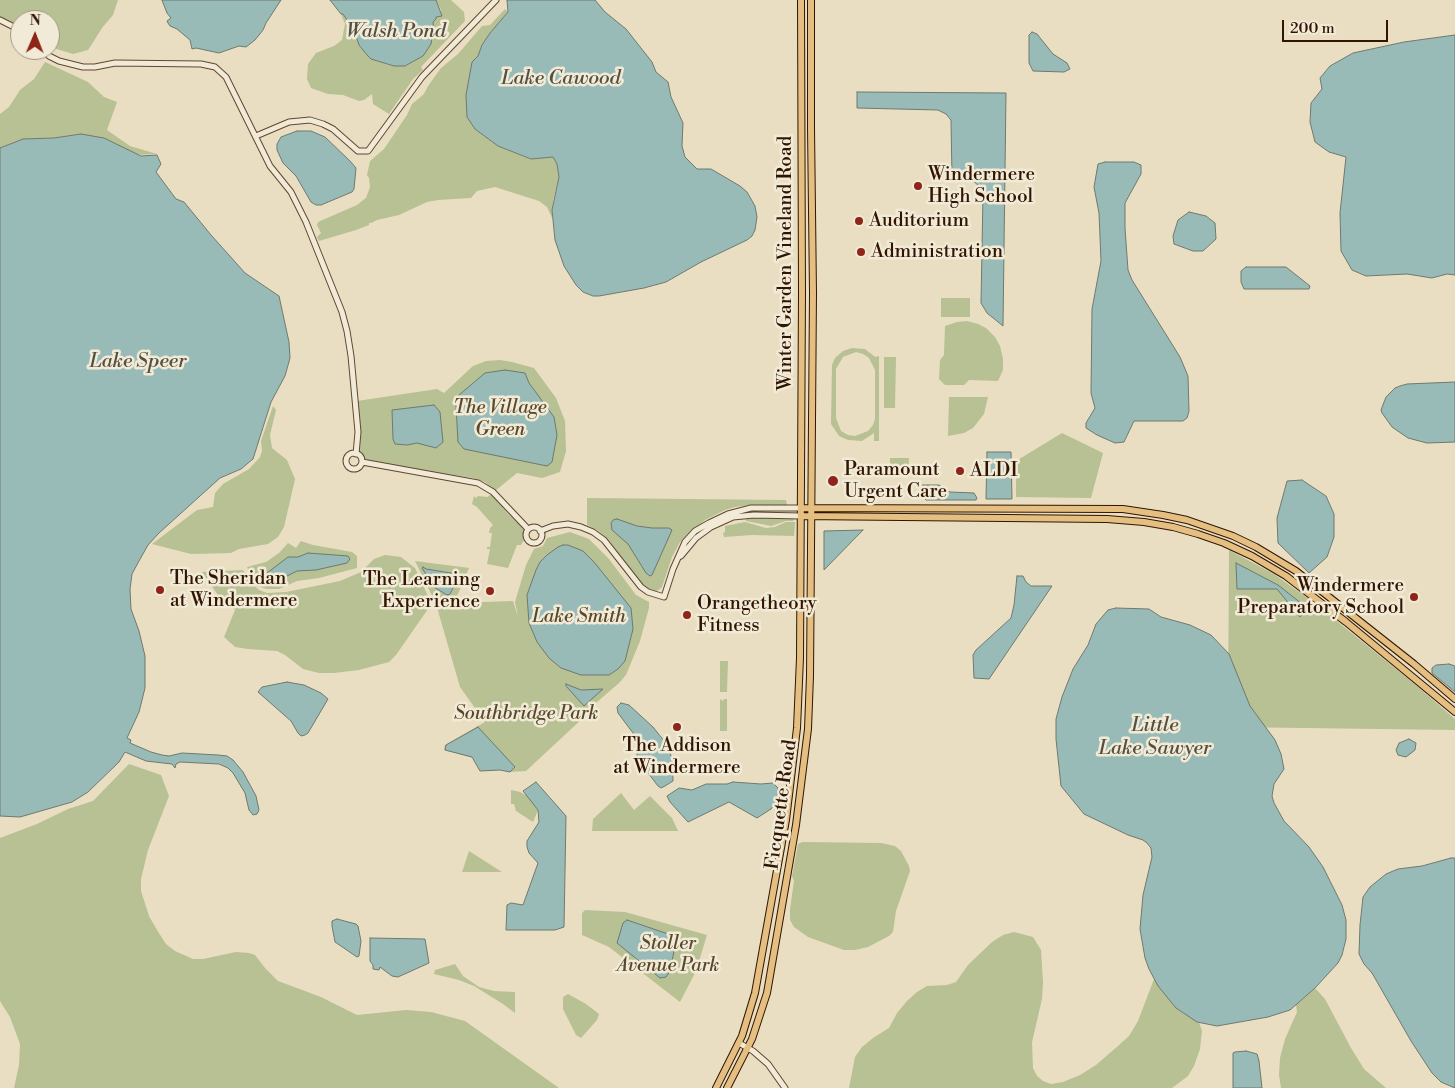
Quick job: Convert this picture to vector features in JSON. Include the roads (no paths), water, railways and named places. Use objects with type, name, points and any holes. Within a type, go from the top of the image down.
[{"type":"main road","name":"Winter Garden Vineland Road","points":[[801,0],[801,516]]},
{"type":"main road","name":"Winter Garden Vineland Road","points":[[811,0],[813,293],[811,516]]},
{"type":"main road","points":[[800,128],[811,128]]},
{"type":"main road","points":[[801,508],[1123,509],[1186,520],[1241,540],[1296,571],[1414,664],[1455,699]]},
{"type":"main road","points":[[801,516],[1107,520],[1144,522],[1198,534],[1252,556],[1286,576],[1391,658],[1455,712]]},
{"type":"main road","name":"Ficquette Road","points":[[716,1088],[739,1043],[755,993],[793,775],[800,680],[801,516]]},
{"type":"main road","name":"Ficquette Road","points":[[727,1088],[748,1048],[760,1017],[766,993],[805,766],[810,676],[811,516]]},
{"type":"street","points":[[256,136],[289,122],[310,120],[333,129],[356,150],[368,151],[422,77],[496,0]]},
{"type":"street","points":[[58,60],[86,67],[115,63],[201,64],[212,66],[222,72],[228,80],[270,166],[291,192],[306,222],[345,322],[349,341],[358,432],[356,454]]},
{"type":"street","points":[[356,454],[361,457],[362,462],[355,469],[348,466],[347,458],[350,455],[356,454]]},
{"type":"street","points":[[362,462],[478,482],[493,492],[528,529]]},
{"type":"street","points":[[540,531],[553,526],[568,524],[593,532],[610,547],[641,587],[648,592],[664,597],[676,562],[686,542],[695,531],[708,522],[751,508],[801,508]]},
{"type":"street","points":[[676,562],[696,538],[711,527],[733,517],[754,515],[801,516]]},
{"type":"street","points":[[528,529],[536,528],[540,531]]},
{"type":"street","points":[[528,529],[526,538],[532,543],[537,542],[541,538],[540,531]]},
{"type":"street","points":[[739,1043],[768,1064],[785,1088]]},
{"type":"water","points":[[162,0],[281,0],[255,40],[246,47],[239,46],[219,53],[196,48],[192,49],[190,40],[168,23],[167,21],[171,18]]},
{"type":"water","name":"Walsh Pond","points":[[330,0],[436,0],[442,16],[436,17],[433,22],[434,34],[431,44],[423,56],[405,66],[394,66],[371,59],[367,55],[359,45],[354,30]]},
{"type":"water","name":"Lake Cawood","points":[[507,0],[595,0],[605,12],[626,29],[652,62],[656,72],[668,82],[671,97],[683,123],[682,146],[685,157],[697,169],[711,169],[747,192],[755,206],[757,217],[752,236],[666,282],[599,296],[583,292],[576,285],[564,266],[555,240],[552,210],[559,177],[557,164],[553,157],[531,159],[498,146],[475,129],[467,117],[466,95],[472,62],[478,56],[482,45],[490,33],[508,12]]},
{"type":"water","points":[[1032,32],[1037,34],[1053,54],[1067,63],[1070,69],[1064,72],[1033,71],[1029,63],[1029,35]]},
{"type":"water","points":[[1455,35],[1455,275],[1447,274],[1432,278],[1407,274],[1366,276],[1352,270],[1341,251],[1340,213],[1346,157],[1329,152],[1315,142],[1310,122],[1311,103],[1322,89],[1320,78],[1330,66],[1353,53],[1404,42]]},
{"type":"water","points":[[857,92],[1006,93],[1003,326],[987,313],[981,303],[983,194],[980,187],[971,179],[952,177],[951,120],[946,114],[938,110],[857,108]]},
{"type":"water","points":[[297,131],[311,131],[325,137],[350,161],[356,168],[352,192],[321,205],[311,202],[296,176],[283,163],[277,150],[277,144],[281,137]]},
{"type":"water","name":"Lake Speer","points":[[81,134],[104,138],[141,156],[157,155],[161,164],[156,172],[176,199],[184,202],[245,273],[279,296],[289,342],[290,358],[285,376],[271,402],[253,459],[241,469],[220,478],[159,533],[148,545],[132,574],[130,589],[131,609],[145,656],[145,688],[139,712],[127,738],[131,740],[130,743],[162,755],[169,756],[182,753],[227,756],[243,772],[256,796],[259,810],[257,814],[253,815],[249,810],[245,793],[228,768],[219,764],[180,762],[176,764],[175,768],[172,764],[146,761],[125,752],[119,762],[88,792],[72,802],[20,817],[0,816],[0,148],[23,139],[54,138]]},
{"type":"water","points":[[1105,162],[1134,162],[1141,165],[1141,174],[1125,203],[1128,270],[1132,280],[1180,357],[1188,376],[1189,411],[1187,418],[1183,421],[1134,421],[1124,442],[1115,443],[1086,428],[1086,423],[1095,408],[1091,393],[1092,309],[1101,261],[1099,213],[1094,187],[1098,164]]},
{"type":"water","points":[[1189,212],[1206,216],[1215,223],[1216,239],[1203,251],[1193,251],[1174,244],[1173,236],[1178,220]]},
{"type":"water","points":[[1246,267],[1286,267],[1310,286],[1309,289],[1244,289],[1241,282],[1241,271]]},
{"type":"water","points":[[505,370],[525,373],[529,383],[554,417],[557,435],[552,462],[547,466],[464,449],[458,442],[456,405],[459,395],[485,373]]},
{"type":"water","points":[[1455,382],[1455,442],[1427,443],[1408,438],[1392,427],[1382,413],[1381,410],[1386,397],[1395,388],[1407,384]]},
{"type":"water","points":[[434,405],[440,412],[443,442],[436,448],[417,443],[407,445],[395,444],[393,439],[392,410]]},
{"type":"water","points":[[987,452],[1011,452],[1012,499],[986,499]]},
{"type":"water","points":[[1302,480],[1326,496],[1334,514],[1334,537],[1327,557],[1309,573],[1278,543],[1277,518],[1287,481]]},
{"type":"water","points":[[923,485],[939,485],[950,492],[974,493],[977,498],[976,500],[926,500],[923,497]]},
{"type":"water","points":[[617,519],[637,526],[669,528],[672,530],[652,575],[650,576],[646,573],[628,544],[612,530],[611,523]]},
{"type":"water","points":[[863,530],[824,570],[824,531]]},
{"type":"water","name":"Lake Smith","points":[[563,545],[583,551],[631,608],[633,629],[625,661],[609,675],[581,675],[561,668],[549,658],[537,642],[529,623],[527,595],[536,570],[540,562],[547,555]]},
{"type":"water","points":[[308,553],[348,556],[350,559],[347,563],[316,570],[297,571],[279,580],[268,578],[267,573],[288,557],[298,557]]},
{"type":"water","points":[[1236,563],[1278,585],[1306,607],[1300,617],[1277,589],[1237,589]]},
{"type":"water","points":[[423,567],[457,574],[458,578],[450,594],[447,595],[434,587]]},
{"type":"water","points":[[1017,576],[1023,576],[1031,586],[1052,586],[989,679],[974,678],[973,655],[976,650],[1011,618]]},
{"type":"water","name":"Little Lake Sawyer","points":[[1116,608],[1149,609],[1161,617],[1190,625],[1211,635],[1229,654],[1250,706],[1275,740],[1281,754],[1284,769],[1274,784],[1272,796],[1274,803],[1284,821],[1309,847],[1323,867],[1342,905],[1346,920],[1346,939],[1338,963],[1315,988],[1290,1010],[1268,1017],[1217,1026],[1197,1022],[1176,1008],[1158,986],[1149,969],[1140,929],[1143,895],[1152,857],[1151,848],[1143,840],[1084,814],[1061,786],[1056,719],[1062,697],[1073,669],[1088,645],[1096,624],[1108,610]]},
{"type":"water","points":[[1449,664],[1455,666],[1455,692],[1432,673],[1432,668],[1436,665]]},
{"type":"water","points":[[287,682],[304,685],[321,693],[328,699],[305,735],[301,736],[291,721],[258,692],[262,687]]},
{"type":"water","points":[[566,684],[581,690],[603,689],[584,706]]},
{"type":"water","points":[[621,703],[629,705],[653,727],[665,742],[673,760],[671,770],[673,781],[661,788],[639,761],[637,755],[639,741],[618,713],[617,707]]},
{"type":"water","points":[[478,727],[515,767],[510,772],[500,770],[480,771],[472,757],[445,750],[446,745]]},
{"type":"water","points":[[1409,739],[1416,743],[1415,750],[1406,757],[1398,755],[1396,750],[1399,743]]},
{"type":"water","points":[[536,782],[566,816],[564,927],[555,930],[506,930],[507,905],[511,903],[523,905],[538,863],[529,853],[527,841],[539,822],[538,810],[523,791]]},
{"type":"water","points":[[733,782],[773,783],[778,788],[777,802],[771,809],[757,818],[729,802],[688,822],[667,796],[679,788],[692,790],[706,784],[727,784]]},
{"type":"water","points":[[1455,858],[1455,1088],[1441,1082],[1432,1073],[1359,954],[1363,897],[1370,887],[1386,874],[1398,869],[1422,866]]},
{"type":"water","points":[[337,919],[358,926],[361,941],[359,956],[357,957],[335,942],[332,921]]},
{"type":"water","points":[[627,920],[677,937],[670,971],[666,977],[660,978],[617,943],[623,923]]},
{"type":"water","points":[[370,938],[425,939],[429,963],[398,977],[392,976],[380,967],[379,970],[373,969],[370,961]]},
{"type":"water","points":[[1246,1051],[1257,1054],[1262,1088],[1233,1088],[1233,1053]]},
{"type":"place","name":"Windermere High School","points":[[918,186]]},
{"type":"place","name":"Auditorium","points":[[859,221]]},
{"type":"place","name":"Administration","points":[[861,252]]},
{"type":"place","name":"ALDI","points":[[960,471]]},
{"type":"place","name":"Paramount Urgent Care","points":[[833,481]]},
{"type":"place","name":"The Sheridan at Windermere","points":[[160,590]]},
{"type":"place","name":"The Learning Experience","points":[[490,591]]},
{"type":"place","name":"Windermere Preparatory School","points":[[1414,597]]},
{"type":"place","name":"Orangetheory Fitness","points":[[687,615]]},
{"type":"place","name":"The Addison at Windermere","points":[[677,727]]},
{"type":"park label","name":"The Village Green","points":[[500,419]]},
{"type":"park label","name":"Southbridge Park","points":[[526,714]]},
{"type":"park label","name":"Stoller Avenue Park","points":[[668,955]]}]
